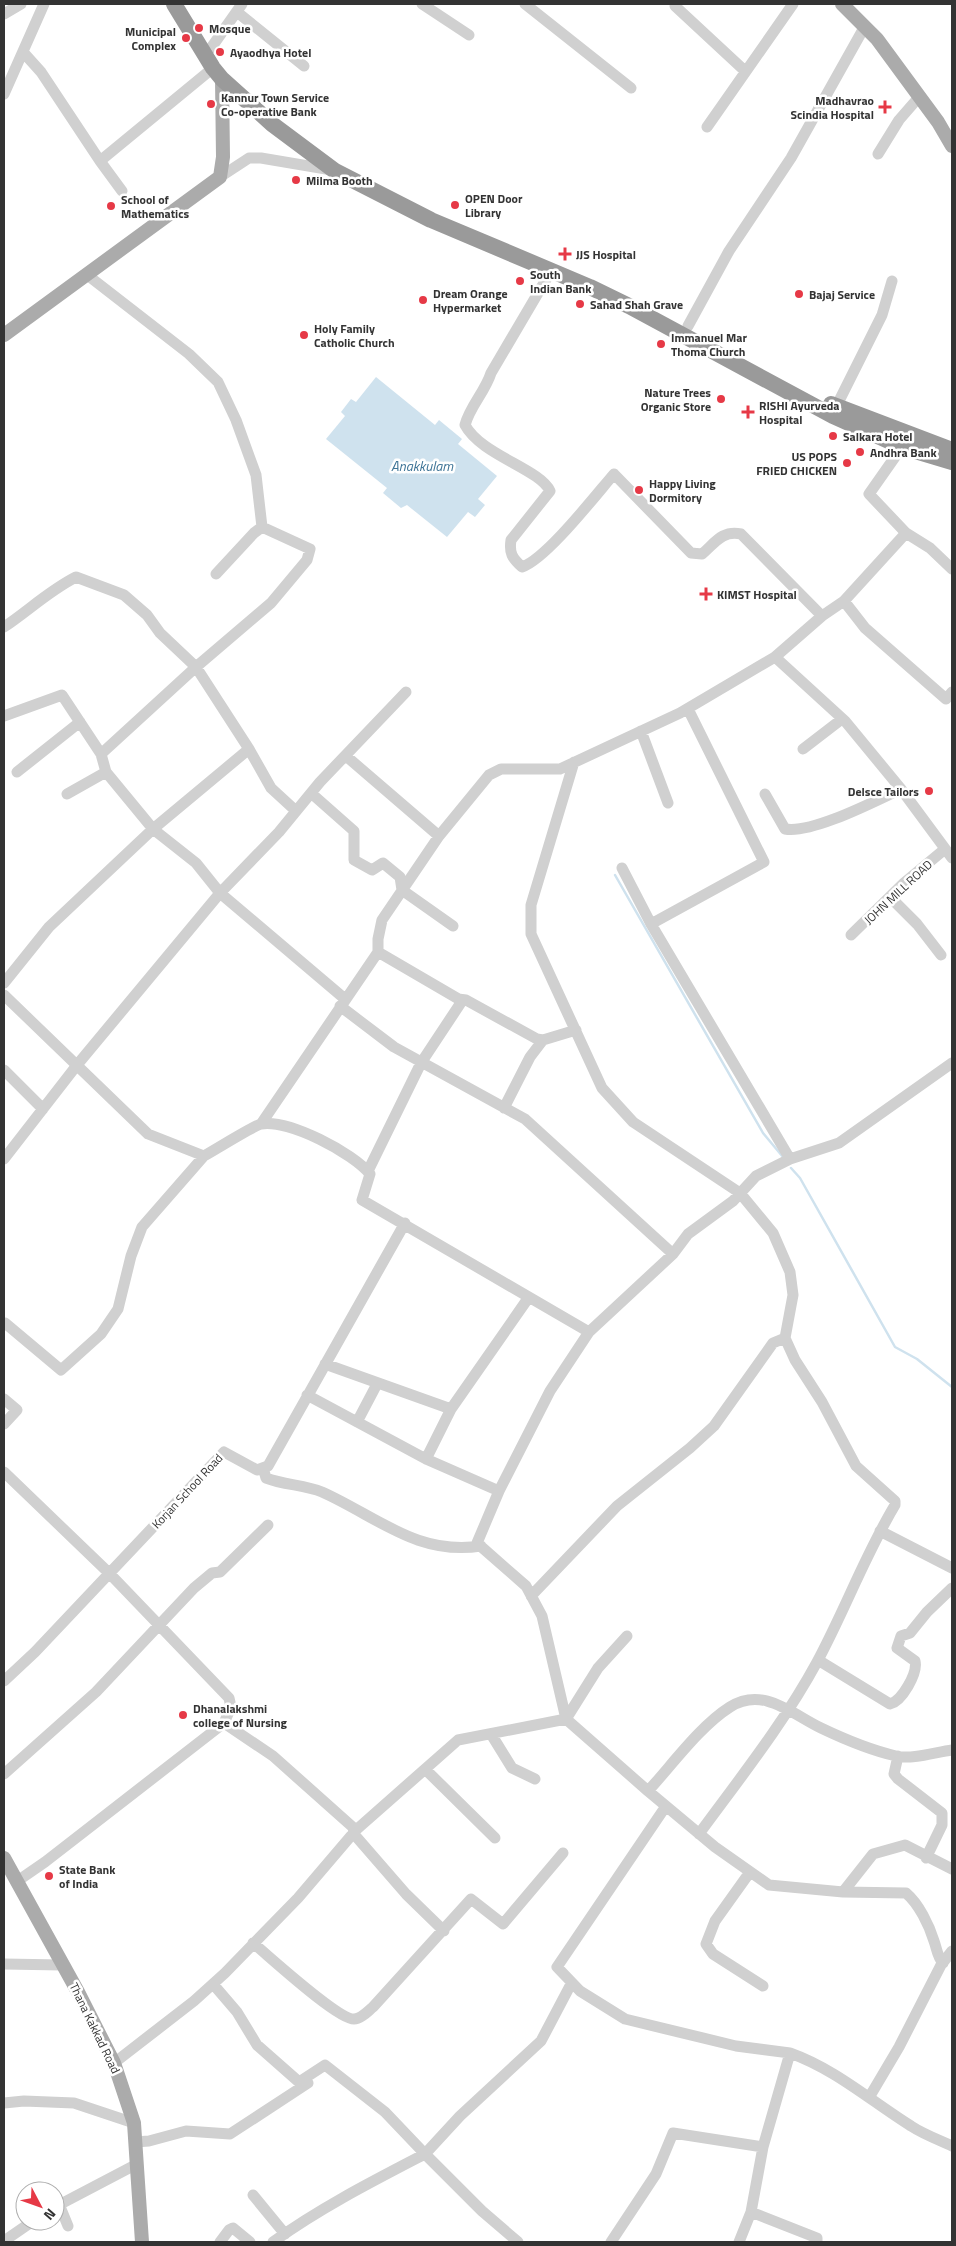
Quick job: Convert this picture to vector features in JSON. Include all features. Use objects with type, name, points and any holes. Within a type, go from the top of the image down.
[{"type":"highway","points":[[174,4],[217,64],[272,124],[335,171],[431,220],[630,306],[833,416],[902,447],[950,455]]},
{"type":"highway","points":[[185,4],[217,64],[290,126],[345,166],[396,192],[607,286],[688,326],[836,407],[950,455]]},
{"type":"main road","points":[[846,5],[877,39],[938,122],[952,146]]},
{"type":"main road","points":[[4,335],[86,274],[153,228],[220,177],[224,156],[217,64]]},
{"type":"main road","name":"Thana Kakkad Road","points":[[4,1858],[78,1992],[114,2063],[134,2123],[142,2242]]},
{"type":"street","points":[[4,14],[21,4]]},
{"type":"street","points":[[4,94],[44,4]]},
{"type":"street","points":[[422,4],[469,35]]},
{"type":"street","points":[[525,4],[631,88]]},
{"type":"street","points":[[707,127],[793,4]]},
{"type":"street","points":[[675,6],[745,71]]},
{"type":"street","points":[[100,161],[217,64],[239,8],[304,66]]},
{"type":"street","points":[[688,326],[729,251],[791,158],[865,26]]},
{"type":"street","points":[[23,52],[46,79],[100,161],[122,190]]},
{"type":"street","points":[[878,154],[899,120],[919,97]]},
{"type":"street","points":[[220,177],[249,158],[273,160],[335,171]]},
{"type":"street","points":[[552,271],[491,374],[488,383],[468,414],[465,425],[469,432],[486,447],[542,481],[550,491],[511,540],[509,550],[513,559],[522,567],[530,564],[567,528],[614,474],[691,553],[702,554],[724,534],[731,532],[741,534],[822,616]]},
{"type":"street","points":[[86,274],[189,354],[218,382],[236,420],[256,475],[262,527]]},
{"type":"street","points":[[836,407],[882,315],[892,281]]},
{"type":"street","points":[[902,447],[869,494],[906,532],[930,548],[952,569]]},
{"type":"street","points":[[216,574],[254,533],[262,527]]},
{"type":"street","points":[[102,754],[108,751],[196,667],[271,603],[307,560],[310,549],[262,527]]},
{"type":"street","points":[[5,1323],[61,1370],[101,1334],[118,1309],[131,1256],[142,1227],[204,1156],[261,1124],[342,1002],[378,952],[378,939],[382,920],[439,836],[489,775],[501,769],[560,769],[688,709],[775,657],[822,616],[844,602],[906,532]]},
{"type":"street","points":[[4,627],[32,609],[61,585],[76,577],[124,595],[147,615],[160,634],[196,667],[249,749],[271,788],[296,811]]},
{"type":"street","points":[[844,602],[865,628],[946,699],[952,692]]},
{"type":"street","points":[[775,657],[842,719],[901,789],[949,854]]},
{"type":"street","points":[[4,1159],[77,1065],[220,893],[406,692]]},
{"type":"street","points":[[4,716],[62,695],[102,754],[106,772],[153,829],[196,863],[220,893],[394,1046],[421,1063],[525,1120],[673,1254]]},
{"type":"street","points":[[651,924],[764,862],[688,709]]},
{"type":"street","points":[[803,749],[842,719]]},
{"type":"street","points":[[17,772],[80,722]]},
{"type":"street","points":[[641,731],[668,803]]},
{"type":"street","points":[[4,982],[49,927],[153,829],[249,749]]},
{"type":"street","points":[[346,756],[439,836]]},
{"type":"street","points":[[574,762],[531,905],[531,934],[602,1088],[633,1122],[740,1193],[773,1233],[790,1272],[793,1295],[784,1338],[794,1360],[822,1402],[856,1466],[895,1501],[895,1505],[880,1531],[818,1660],[790,1710],[699,1834]]},
{"type":"street","points":[[67,794],[106,772]]},
{"type":"street","points":[[765,794],[785,829],[794,831],[840,816],[901,789]]},
{"type":"street","points":[[311,793],[354,831],[354,860],[372,870],[383,864],[400,877],[402,890],[453,926]]},
{"type":"street","name":"JOHN MILL ROAD","points":[[851,935],[890,897],[949,854]]},
{"type":"street","points":[[622,868],[651,924],[790,1159]]},
{"type":"street","points":[[890,897],[917,924],[941,955]]},
{"type":"street","points":[[378,952],[458,998],[466,1000],[537,1039],[543,1040],[576,1030]]},
{"type":"street","points":[[4,995],[148,1134],[204,1156]]},
{"type":"street","points":[[458,998],[462,1001],[421,1063],[368,1171],[370,1174],[362,1200],[405,1223],[588,1332]]},
{"type":"street","points":[[504,1108],[530,1057],[543,1040]]},
{"type":"street","points":[[943,1963],[938,1956],[926,1923],[912,1898],[906,1893],[843,1892],[769,1885],[699,1834],[566,1719],[542,1616],[526,1586],[478,1543],[498,1491],[550,1390],[588,1332],[673,1254],[688,1234],[740,1193],[756,1176],[790,1159],[840,1144],[952,1063]]},
{"type":"street","points":[[4,1070],[43,1109]]},
{"type":"street","points":[[261,1124],[292,1128],[308,1134],[335,1147],[368,1171]]},
{"type":"street","name":"Korjan School Road","points":[[4,1681],[35,1652],[224,1452],[257,1470],[268,1466],[405,1223]]},
{"type":"street","points":[[426,1459],[451,1409],[529,1297]]},
{"type":"street","points":[[531,1596],[617,1506],[690,1448],[714,1426],[773,1344],[784,1338]]},
{"type":"street","points":[[325,1364],[451,1409]]},
{"type":"street","points":[[357,1422],[377,1384]]},
{"type":"street","points":[[307,1395],[426,1459],[498,1491]]},
{"type":"street","points":[[4,1399],[17,1410],[4,1424]]},
{"type":"street","points":[[264,1471],[266,1478],[319,1491],[386,1527],[431,1544],[449,1548],[481,1546]]},
{"type":"street","points":[[4,1472],[158,1623],[229,1698],[231,1707],[224,1724],[45,1862],[16,1882]]},
{"type":"street","points":[[4,1774],[96,1692],[158,1623],[194,1588],[212,1573],[220,1572],[268,1525]]},
{"type":"street","points":[[880,1531],[952,1568]]},
{"type":"street","points":[[818,1660],[890,1704],[896,1703],[907,1687],[916,1665],[915,1661],[898,1648],[901,1636],[910,1632],[927,1612],[952,1588]]},
{"type":"street","points":[[114,2063],[213,1984],[298,1898],[354,1832],[458,1740],[566,1719],[598,1668],[627,1636]]},
{"type":"street","points":[[648,1791],[708,1725],[731,1706],[753,1698],[774,1702],[820,1728],[862,1745],[898,1756],[952,1750]]},
{"type":"street","points":[[224,1724],[274,1756],[354,1832],[406,1894],[444,1931]]},
{"type":"street","points":[[491,1734],[512,1768],[535,1779]]},
{"type":"street","points":[[898,1756],[894,1774],[942,1813],[942,1825],[926,1858]]},
{"type":"street","points":[[426,1770],[495,1838]]},
{"type":"street","points":[[666,1806],[557,1967],[571,1984],[625,2019],[736,2046],[790,2053],[806,2058],[870,2096],[911,2127],[952,2146]]},
{"type":"street","points":[[843,1892],[872,1854],[905,1845],[926,1858],[952,1869]]},
{"type":"street","points":[[253,1942],[327,2004],[351,2019],[358,2019],[373,2007],[444,1931],[470,1899],[504,1924],[563,1853]]},
{"type":"street","points":[[750,1872],[715,1921],[706,1944],[713,1954],[763,1986]]},
{"type":"street","points":[[870,2096],[899,2047],[943,1963],[952,1951]]},
{"type":"street","points":[[4,1964],[62,1965]]},
{"type":"street","points":[[135,2142],[156,2140],[186,2131],[230,2134],[308,2083],[299,2082],[257,2045],[237,2012],[213,1984]]},
{"type":"street","points":[[273,2242],[361,2188],[425,2154],[460,2116],[541,2041],[571,1984]]},
{"type":"street","points":[[739,2242],[751,2212],[763,2147],[790,2053]]},
{"type":"street","points":[[299,2082],[325,2065],[385,2112],[482,2211],[518,2242]]},
{"type":"street","points":[[4,2103],[24,2101],[74,2103],[134,2123]]},
{"type":"street","points":[[4,2112],[24,2101]]},
{"type":"street","points":[[611,2242],[656,2174],[674,2133],[763,2147]]},
{"type":"street","points":[[65,2201],[137,2164]]},
{"type":"street","points":[[253,2195],[285,2234]]},
{"type":"street","points":[[751,2212],[817,2238],[817,2242]]},
{"type":"street","points":[[65,2220],[68,2226]]},
{"type":"street","points":[[220,2242],[229,2230],[234,2228],[250,2242]]},
{"type":"street","points":[[4,2241],[18,2231]]},
{"type":"water","name":"Anakkulam","points":[[376,377],[435,425],[439,420],[462,439],[458,444],[497,476],[478,499],[485,505],[475,517],[468,512],[447,537],[407,505],[401,508],[383,493],[387,488],[326,439],[345,416],[341,412],[351,399],[356,402]]},
{"type":"waterway","points":[[615,875],[763,1133],[783,1157]]},
{"type":"waterway","points":[[791,1168],[800,1178],[895,1347],[917,1359],[952,1387]]},
{"type":"place","name":"Mosque","points":[[199,28]]},
{"type":"place","name":"Municipal Complex","points":[[186,38]]},
{"type":"place","name":"Ayaodhya Hotel","points":[[220,52]]},
{"type":"place","name":"Kannur Town Service Co-operative Bank","points":[[211,104]]},
{"type":"place","name":"Madhavrao Scindia Hospital","points":[[885,107]]},
{"type":"place","name":"Milma Booth","points":[[296,180]]},
{"type":"place","name":"OPEN Door Library","points":[[455,205]]},
{"type":"place","name":"School of Mathematics","points":[[111,206]]},
{"type":"place","name":"JJS Hospital","points":[[565,254]]},
{"type":"place","name":"South Indian Bank","points":[[520,281]]},
{"type":"place","name":"Bajaj Service","points":[[799,294]]},
{"type":"place","name":"Dream Orange Hypermarket","points":[[423,300]]},
{"type":"place","name":"Sahad Shah Grave","points":[[580,304]]},
{"type":"place","name":"Holy Family Catholic Church","points":[[304,335]]},
{"type":"place","name":"Immanuel Mar Thoma Church","points":[[661,344]]},
{"type":"place","name":"Nature Trees Organic Store","points":[[721,399]]},
{"type":"place","name":"RISHI Ayurveda Hospital","points":[[748,412]]},
{"type":"place","name":"Salkara Hotel","points":[[833,436]]},
{"type":"place","name":"Andhra Bank","points":[[860,452]]},
{"type":"place","name":"US POPS FRIED CHICKEN","points":[[847,463]]},
{"type":"place","name":"Happy Living Dormitory","points":[[639,490]]},
{"type":"place","name":"KIMST Hospital","points":[[706,594]]},
{"type":"place","name":"Delsce Tailors","points":[[929,791]]},
{"type":"place","name":"Dhanalakshmi college of Nursing","points":[[183,1715]]},
{"type":"place","name":"State Bank of India","points":[[49,1876]]}]
